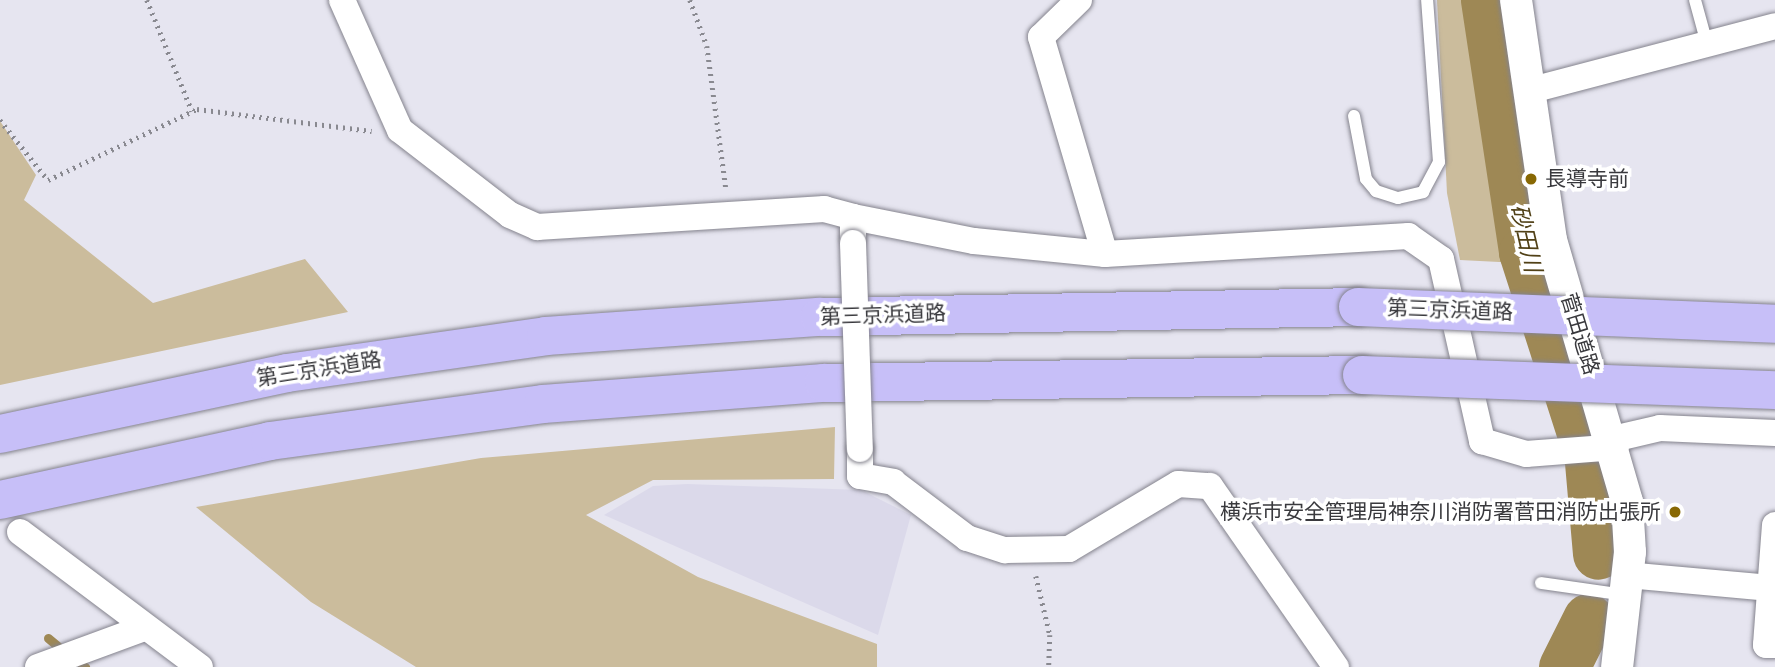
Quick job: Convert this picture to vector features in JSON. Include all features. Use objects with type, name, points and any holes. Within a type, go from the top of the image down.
[{"type":"highway","name":"第三京浜道路","points":[[0,434],[287,373],[546,336],[834,316],[1358,307],[1775,324]]},
{"type":"highway","points":[[0,500],[270,441],[543,404],[838,383],[1362,375],[1775,390]]},
{"type":"street","points":[[1079,0],[1041,37],[1105,254]]},
{"type":"street","name":"菅田道路","points":[[1516,0],[1550,240],[1614,443],[1627,502],[1626,585],[1617,667]]},
{"type":"street","points":[[347,1],[400,130],[510,215],[537,227],[725,218],[824,209],[987,243],[1105,254],[1408,236],[1441,259],[1482,441],[1526,454],[1614,443],[1660,428],[1775,433]]},
{"type":"street","points":[[1528,91],[1775,26]]},
{"type":"street","points":[[853,217],[860,476],[893,482],[967,538],[1034,551],[1086,543],[1178,484],[1210,486],[1336,667]]},
{"type":"street","points":[[1775,525],[1766,645],[1775,645]]},
{"type":"street","points":[[20,532],[144,628],[200,667]]},
{"type":"street","points":[[1626,585],[1771,587]]},
{"type":"street","points":[[38,667],[144,628]]},
{"type":"lane","points":[[1354,116],[1366,179],[1376,191],[1398,198],[1423,192],[1438,162],[1427,0]]},
{"type":"lane","points":[[1695,0],[1707,44]]},
{"type":"lane","points":[[1541,583],[1626,585]]},
{"type":"path","points":[[147,0],[192,111]]},
{"type":"path","points":[[690,0],[707,46],[714,117],[724,143],[725,218]]},
{"type":"path","points":[[0,120],[48,180],[192,111],[242,110],[384,133],[400,130]]},
{"type":"path","points":[[1034,551],[1050,635],[1049,667]]},
{"type":"shaded area","points":[[1437,0],[1480,0],[1519,263],[1460,260],[1447,193]]},
{"type":"shaded area","points":[[0,121],[36,175],[24,200],[153,303],[305,259],[348,312],[0,385]]},
{"type":"shaded area","points":[[835,427],[834,479],[653,480],[586,515],[698,577],[877,644],[877,667],[416,667],[311,602],[196,507],[481,458]]},
{"type":"shaded area","points":[[687,484],[861,490],[911,515],[878,635],[604,515],[653,486]]},
{"type":"waterway","name":"砂田川","points":[[1486,0],[1524,252],[1581,430]]},
{"type":"waterway","name":"砂田川","points":[[1590,462],[1598,554]]},
{"type":"waterway","name":"砂田川","points":[[1564,667],[1588,619]]},
{"type":"waterway","points":[[48,638],[60,648]]},
{"type":"place","name":"長導寺前","points":[[1531,179]]},
{"type":"place","name":"横浜市安全管理局神奈川消防署菅田消防出張所","points":[[1675,512]]}]
